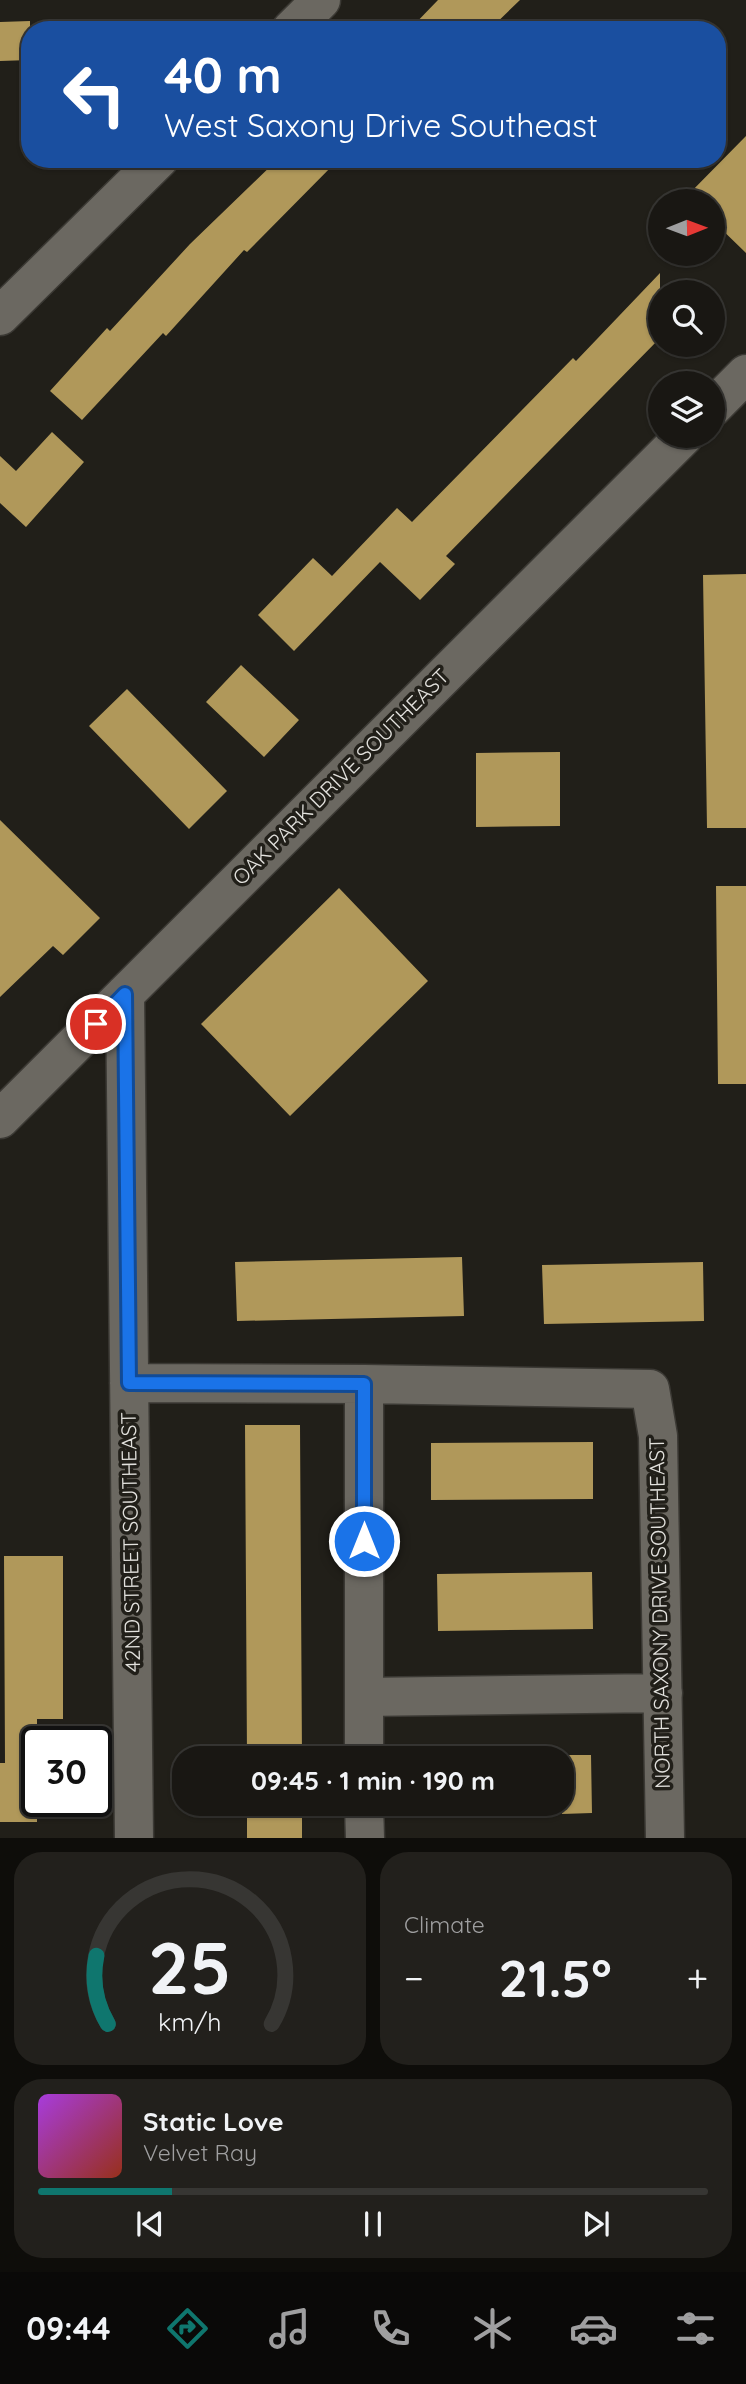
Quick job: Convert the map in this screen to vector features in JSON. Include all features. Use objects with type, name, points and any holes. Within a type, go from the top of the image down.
[{"type":"street","points":[[300,21],[321,0]]},
{"type":"street","points":[[0,316],[150,168]]},
{"type":"street","points":[[725,395],[746,374]]},
{"type":"street","name":"OAK PARK DRIVE SOUTHEAST","points":[[0,1119],[672,448]]},
{"type":"street","name":"42ND STREET SOUTHEAST","points":[[125,994],[134,1838]]},
{"type":"street","points":[[129,1383],[364,1384],[364,1746]]},
{"type":"street","name":"NORTH SAXONY DRIVE SOUTHEAST","points":[[364,1384],[650,1390],[658,1436],[665,1838]]},
{"type":"street","points":[[364,1697],[663,1693]]},
{"type":"street","points":[[365,1816],[365,1838]]},
{"type":"building","points":[[438,0],[520,0],[498,21],[418,21]]},
{"type":"building","points":[[21,21],[21,60],[0,61],[0,22]]},
{"type":"building","points":[[746,136],[746,253],[725,233],[725,189],[694,189],[714,168],[726,168],[726,156]]},
{"type":"building","points":[[269,168],[330,168],[247,252],[244,250],[166,336],[163,333],[82,420],[50,391],[107,328],[110,331],[190,244]]},
{"type":"building","points":[[648,286],[648,350],[446,556],[455,564],[420,600],[380,562],[294,651],[258,615],[313,558],[332,576],[397,508],[412,522],[573,358],[576,361]]},
{"type":"building","points":[[52,432],[84,462],[26,527],[0,503],[0,456],[16,471]]},
{"type":"building","points":[[746,574],[746,828],[707,828],[703,575]]},
{"type":"building","points":[[241,665],[299,720],[264,757],[206,702]]},
{"type":"building","points":[[127,689],[227,791],[189,829],[89,726]]},
{"type":"building","points":[[560,752],[560,826],[476,827],[476,753]]},
{"type":"building","points":[[0,820],[100,918],[63,955],[53,946],[0,997]]},
{"type":"building","points":[[716,886],[746,886],[746,1084],[718,1084]]},
{"type":"building","points":[[339,888],[428,981],[290,1116],[201,1024]]},
{"type":"building","points":[[462,1257],[464,1316],[237,1321],[235,1262]]},
{"type":"building","points":[[703,1262],[704,1321],[544,1324],[542,1265]]},
{"type":"building","points":[[245,1425],[300,1425],[302,1746],[247,1746]]},
{"type":"building","points":[[593,1442],[593,1499],[431,1500],[431,1443]]},
{"type":"building","points":[[4,1556],[63,1556],[63,1719],[37,1719],[37,1726],[21,1726],[21,1817],[37,1817],[37,1822],[0,1822],[0,1763],[5,1763]]},
{"type":"building","points":[[592,1572],[593,1629],[438,1631],[437,1574]]},
{"type":"building","points":[[574,1755],[591,1755],[592,1813],[574,1814]]},
{"type":"building","points":[[247,1816],[302,1816],[302,1838],[247,1838]]},
{"type":"route","points":[[96,1024],[125,994],[129,1383],[364,1384],[364,1541]]}]
